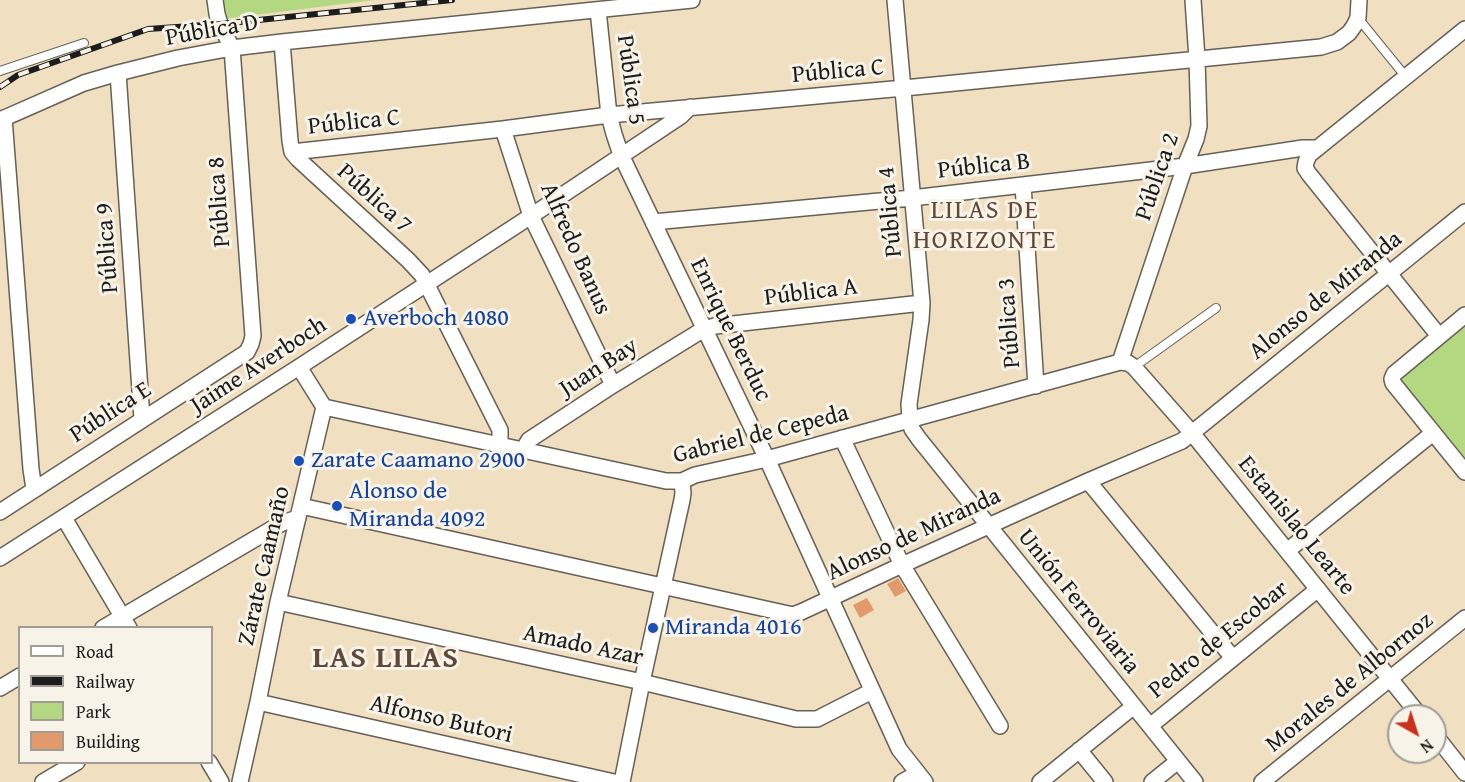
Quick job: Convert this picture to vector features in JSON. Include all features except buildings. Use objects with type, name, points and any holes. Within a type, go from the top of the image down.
[{"type":"street","points":[[215,0],[220,24],[232,48]]},
{"type":"street","name":"Pública D","points":[[2,119],[84,83],[178,58],[232,48],[692,0]]},
{"type":"street","name":"Pública 4","points":[[895,0],[922,303],[909,404],[910,419]]},
{"type":"street","name":"Pública 2","points":[[1127,364],[1185,166],[1199,126],[1193,0]]},
{"type":"street","points":[[1358,18],[1359,0]]},
{"type":"street","name":"Pública 5","points":[[598,10],[609,115],[621,155]]},
{"type":"street","name":"Pública C","points":[[292,152],[609,115],[1321,47],[1337,42],[1349,33],[1358,18]]},
{"type":"street","points":[[1439,336],[1305,168],[1309,155],[1465,29]]},
{"type":"street","points":[[282,42],[292,152]]},
{"type":"street","name":"Pública 8","points":[[232,48],[253,336],[252,344],[247,352]]},
{"type":"street","name":"Pública 9","points":[[118,73],[142,419]]},
{"type":"street","name":"Jaime Averboch","points":[[0,558],[531,216],[681,116],[690,107]]},
{"type":"street","points":[[2,119],[34,489]]},
{"type":"street","name":"Alfredo Banus","points":[[503,129],[531,216],[613,385]]},
{"type":"street","name":"Pública B","points":[[653,222],[912,198],[1185,166],[1303,148],[1318,148]]},
{"type":"street","name":"Pública 7","points":[[292,152],[416,268],[426,283],[500,430],[500,445]]},
{"type":"street","name":"Enrique Berduc","points":[[621,155],[767,459],[899,749],[922,778]]},
{"type":"street","name":"Pública 3","points":[[1023,185],[1036,386]]},
{"type":"street","name":"Alonso de Miranda","points":[[300,512],[663,586],[793,615],[902,564],[1182,441],[1465,212]]},
{"type":"street","name":"Pública A","points":[[704,329],[922,303]]},
{"type":"street","points":[[1465,315],[1394,374],[1392,379],[1465,472]]},
{"type":"street","name":"Juan Bay","points":[[523,450],[529,440],[704,329]]},
{"type":"street","name":"Pública E","points":[[0,512],[247,352]]},
{"type":"street","name":"Gabriel de Cepeda","points":[[324,407],[666,481],[682,481],[695,475],[767,459],[910,419],[1127,364]]},
{"type":"street","name":"Estanislao Learte","points":[[1127,364],[1192,433],[1410,704]]},
{"type":"street","points":[[299,367],[324,407]]},
{"type":"street","name":"Zárate Caamaño","points":[[240,782],[278,602],[324,407]]},
{"type":"street","name":"Unión Ferroviaria","points":[[910,419],[912,429],[919,439],[1195,782]]},
{"type":"street","name":"Pedro de Escobar","points":[[1287,551],[1433,433]]},
{"type":"street","points":[[842,438],[902,564],[1000,726]]},
{"type":"street","points":[[622,782],[682,500],[682,481]]},
{"type":"street","points":[[1088,481],[1233,658]]},
{"type":"street","points":[[108,626],[126,622],[300,512]]},
{"type":"street","points":[[64,518],[126,622]]},
{"type":"street","name":"Pedro de Escobar","points":[[1150,726],[1318,589]]},
{"type":"street","name":"Amado Azar","points":[[278,602],[642,681],[796,719],[817,719],[873,692]]},
{"type":"street","name":"Morales de Albornoz","points":[[1262,782],[1465,618]]},
{"type":"street","points":[[0,688],[18,677]]},
{"type":"street","name":"Alfonso Butori","points":[[258,702],[614,782]]},
{"type":"street","name":"Pedro de Escobar","points":[[1040,782],[1134,706]]},
{"type":"street","points":[[1079,750],[1105,782]]},
{"type":"street","points":[[1447,750],[1465,773]]},
{"type":"street","points":[[1152,782],[1178,761]]},
{"type":"street","points":[[43,782],[74,764]]},
{"type":"street","points":[[210,764],[221,782]]},
{"type":"street","points":[[902,782],[922,778]]},
{"type":"lane","points":[[1358,18],[1406,76]]},
{"type":"lane","points":[[0,71],[84,43]]},
{"type":"lane","points":[[1127,364],[1216,308]]},
{"type":"green space","points":[[221,0],[375,0],[222,19]]},
{"type":"green space","points":[[1465,322],[1465,459],[1402,383],[1403,374]]},
{"type":"railway","points":[[0,87],[18,75],[148,29],[220,24],[452,0]]},
{"type":"place","name":"Averboch 4080","points":[[351,319]]},
{"type":"place","name":"Zarate Caamano 2900","points":[[299,461]]},
{"type":"place","name":"Alonso de Miranda 4092","points":[[337,506]]},
{"type":"place","name":"Miranda 4016","points":[[653,628]]},
{"type":"district","name":"LILAS DE HORIZONTE","points":[[985,226]]},
{"type":"district","name":"LAS LILAS","points":[[386,659]]}]
